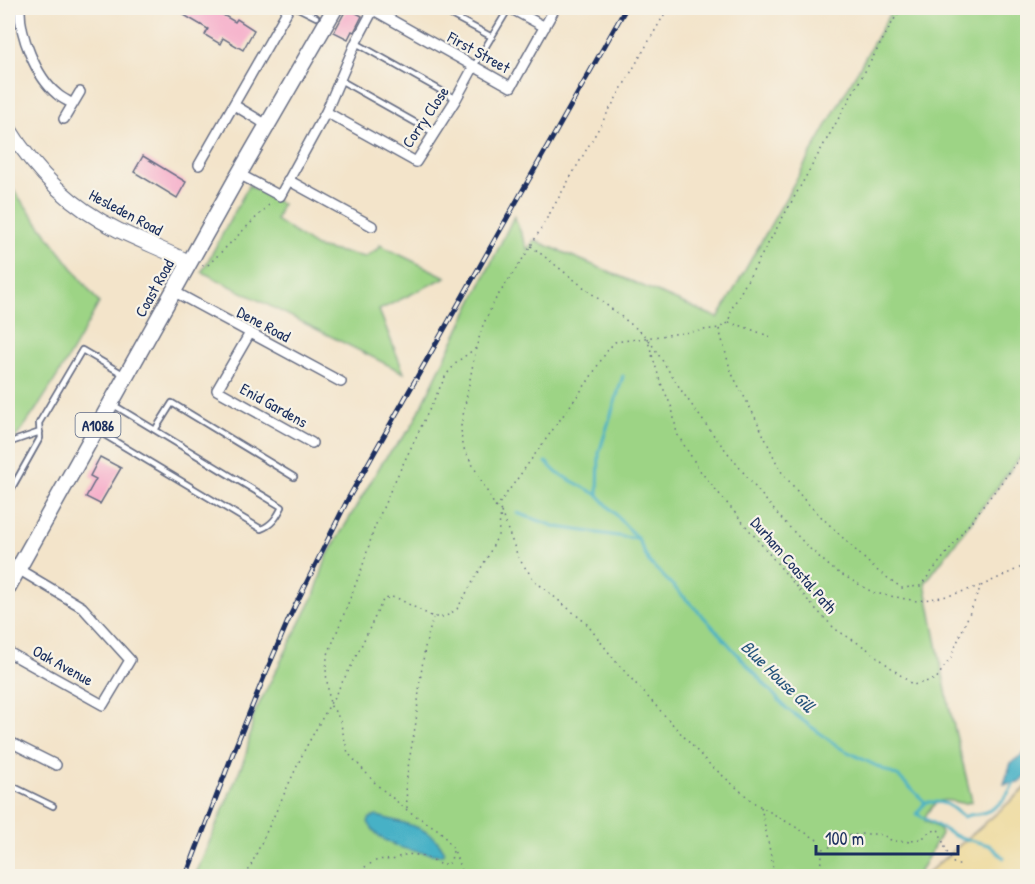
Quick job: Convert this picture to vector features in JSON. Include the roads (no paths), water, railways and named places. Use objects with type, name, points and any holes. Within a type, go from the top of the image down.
[{"type":"main road","name":"Coast Road","points":[[8,587],[189,262],[335,8]]},
{"type":"main road","name":"Hesleden Road","points":[[8,127],[35,165],[61,193],[116,229],[189,262]]},
{"type":"street","points":[[20,8],[23,36],[32,59],[56,94],[73,104]]},
{"type":"street","points":[[199,165],[289,8]]},
{"type":"street","points":[[509,8],[544,27],[555,8]]},
{"type":"street","points":[[239,174],[280,196],[326,112],[372,9]]},
{"type":"street","name":"First Street","points":[[372,9],[511,87],[544,27]]},
{"type":"street","name":"Corry Close","points":[[326,112],[416,162],[474,66]]},
{"type":"street","points":[[64,119],[80,92]]},
{"type":"street","points":[[234,105],[267,124]]},
{"type":"street","points":[[288,180],[372,226]]},
{"type":"street","name":"Dene Road","points":[[173,291],[341,382]]},
{"type":"street","name":"Enid Gardens","points":[[250,333],[217,390],[312,443]]},
{"type":"street","name":"Oak Avenue","points":[[8,652],[103,705],[130,660],[82,607],[18,569]]},
{"type":"street","points":[[8,741],[56,765]]},
{"type":"lane","points":[[298,8],[316,17]]},
{"type":"lane","points":[[438,8],[492,37]]},
{"type":"lane","points":[[474,66],[509,8]]},
{"type":"lane","points":[[356,42],[456,99]]},
{"type":"lane","points":[[340,80],[434,133]]},
{"type":"lane","points":[[8,495],[40,438],[39,423],[82,350],[126,376]]},
{"type":"lane","points":[[95,430],[261,528],[268,526],[277,517],[282,507],[110,403]]},
{"type":"lane","points":[[155,430],[172,404],[294,477]]},
{"type":"lane","points":[[8,443],[40,432]]},
{"type":"lane","points":[[8,784],[53,806]]},
{"type":"water","points":[[1027,751],[1027,774],[1019,782],[1004,784],[1011,763]]},
{"type":"water","points":[[377,816],[425,831],[433,836],[444,852],[441,855],[420,852],[390,843],[381,838],[368,822],[370,818]]},
{"type":"waterway","name":"Blue House Gill","points":[[623,376],[599,453],[598,495],[638,539],[649,562],[703,616],[786,708],[840,748],[899,777],[925,802],[945,804],[964,817],[995,807],[1008,793],[1014,782]]},
{"type":"waterway","name":"Blue House Gill","points":[[546,462],[557,473],[598,495]]},
{"type":"waterway","name":"Blue House Gill","points":[[517,513],[557,527],[638,539]]},
{"type":"waterway","name":"Blue House Gill","points":[[925,802],[917,814],[955,836],[989,845],[1004,858]]},
{"type":"railway","points":[[186,876],[233,753],[291,614],[348,499],[626,8]]}]
